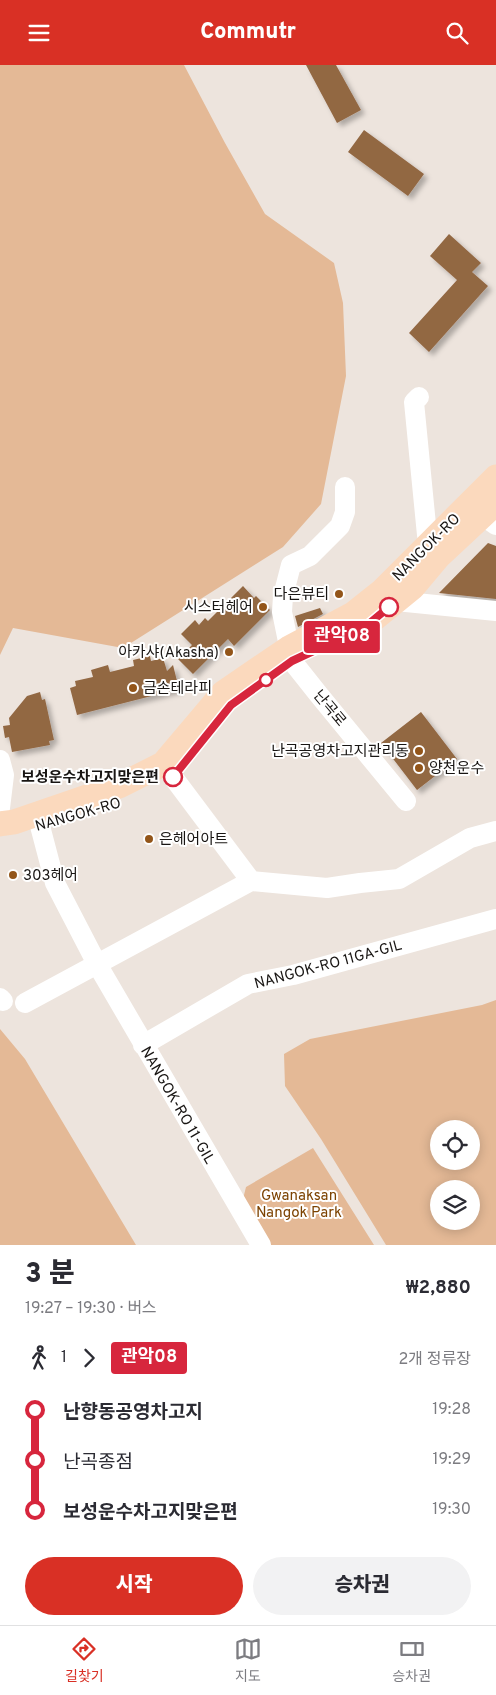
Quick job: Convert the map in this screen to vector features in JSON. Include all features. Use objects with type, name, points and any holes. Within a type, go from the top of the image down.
[{"type":"main road","name":"NANGOK-RO","points":[[11,822],[128,799],[173,777],[231,705],[290,654],[365,627],[413,587],[435,549],[496,477]]},
{"type":"main road","name":"NANGOK-RO","points":[[11,822],[119,786],[163,764],[223,693],[353,614],[435,549],[492,515]]},
{"type":"street","points":[[419,397],[414,402],[427,535],[435,549]]},
{"type":"street","points":[[290,654],[282,612],[287,575],[291,565],[310,556],[340,526],[345,511],[345,487]]},
{"type":"street","points":[[396,601],[496,611]]},
{"type":"street","name":"난곡로","points":[[290,654],[318,695],[406,801]]},
{"type":"street","points":[[0,760],[11,822]]},
{"type":"street","points":[[173,777],[251,881]]},
{"type":"street","name":"NANGOK-RO 11-GIL","points":[[11,822],[55,883],[97,965],[261,1245]]},
{"type":"street","points":[[25,1003],[251,881],[327,888],[399,879],[470,838],[496,831]]},
{"type":"street","name":"NANGOK-RO 11GA-GIL","points":[[143,1045],[248,984],[293,975],[496,919]]},
{"type":"green space","points":[[0,65],[184,65],[265,214],[334,263],[343,303],[346,376],[321,504],[283,547],[123,648],[13,628],[0,655]]},
{"type":"green space","points":[[496,1000],[496,1245],[386,1245],[321,1139],[285,1086],[284,1054],[310,1039],[482,1005]]},
{"type":"green space","points":[[0,1029],[25,1059],[136,1245],[0,1245]]},
{"type":"green space","name":"Gwanaksan Nangok Park","points":[[313,1148],[374,1245],[271,1245],[243,1199],[246,1187]]},
{"type":"building","points":[[306,65],[336,65],[361,110],[337,123]]},
{"type":"building","points":[[364,130],[424,174],[408,196],[348,152]]},
{"type":"building","points":[[449,234],[481,263],[472,272],[488,286],[429,352],[409,333],[457,280],[430,256]]},
{"type":"building","points":[[488,543],[496,546],[496,599],[439,593]]},
{"type":"building","points":[[243,586],[254,598],[256,596],[270,610],[234,646],[228,639],[193,674],[178,659],[192,645],[181,634],[195,620],[199,625],[205,618],[208,621]]},
{"type":"building","points":[[320,608],[323,614],[298,627],[295,616]]},
{"type":"building","points":[[150,656],[151,661],[163,658],[167,671],[173,665],[179,689],[77,715],[70,688],[76,686],[75,681],[93,677],[91,670],[108,665],[110,672],[134,666],[133,660]]},
{"type":"building","points":[[40,692],[42,700],[45,699],[54,740],[49,741],[50,745],[12,752],[9,737],[5,738],[3,726],[10,725],[9,718],[27,696]]},
{"type":"building","name":"난곡공영차고지관리동","points":[[421,712],[457,759],[417,790],[381,743]]},
{"type":"bus line","name":"관악08","points":[[173,777],[231,705],[292,661],[365,627],[389,607]]},
{"type":"place","name":"다은뷰티","points":[[339,594]]},
{"type":"place","name":"시스터헤어","points":[[263,607]]},
{"type":"place","name":"아카샤(Akasha)","points":[[229,652]]},
{"type":"place","name":"금손테라피","points":[[133,688]]},
{"type":"place","name":"난곡공영차고지관리동","points":[[419,751]]},
{"type":"place","name":"양천운수","points":[[419,768]]},
{"type":"place","name":"보성운수차고지맞은편","points":[[173,777]]},
{"type":"place","name":"은헤어아트","points":[[149,839]]},
{"type":"place","name":"303헤어","points":[[13,875]]}]
